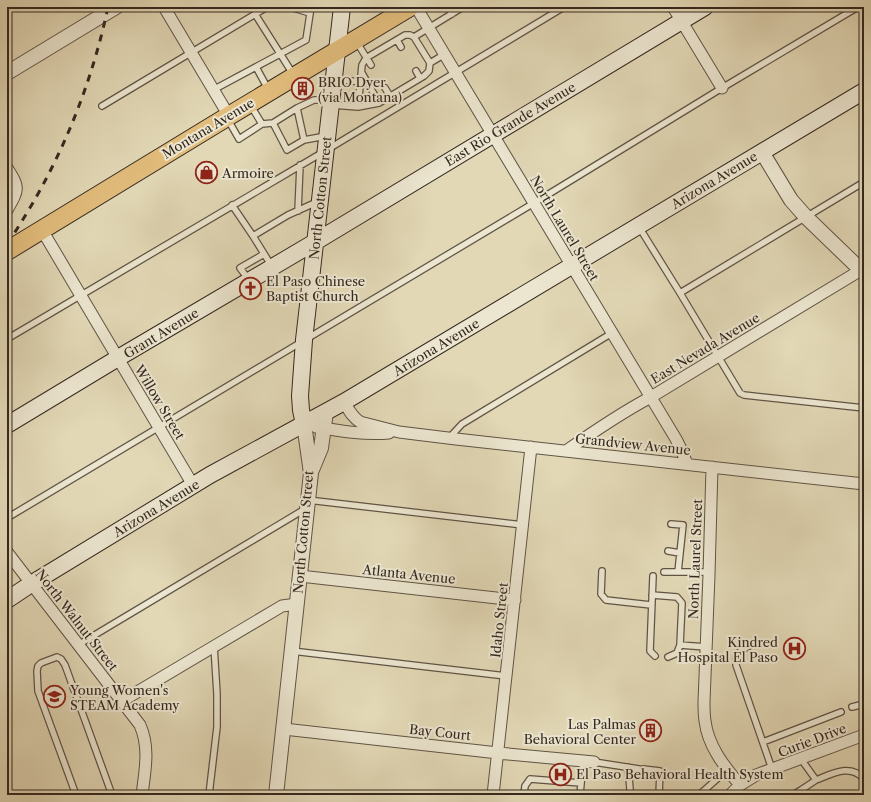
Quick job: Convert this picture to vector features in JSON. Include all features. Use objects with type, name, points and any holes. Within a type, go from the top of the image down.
[{"type":"main road","name":"North Cotton Street","points":[[304,424],[300,396],[304,340],[342,7]]},
{"type":"main road","name":"Montana Avenue","points":[[7,251],[410,7]]},
{"type":"main road","name":"East Rio Grande Avenue","points":[[315,242],[706,7]]},
{"type":"main road","name":"Arizona Avenue","points":[[7,600],[210,475],[344,402],[864,91]]},
{"type":"main road","name":"Grant Avenue","points":[[7,425],[249,281],[268,260],[315,242]]},
{"type":"street","points":[[7,73],[116,7]]},
{"type":"street","points":[[164,7],[228,116]]},
{"type":"street","name":"North Laurel Street","points":[[416,7],[676,439],[687,464]]},
{"type":"street","points":[[672,7],[722,88]]},
{"type":"street","points":[[762,152],[791,200],[806,217],[862,272]]},
{"type":"street","points":[[7,168],[16,182],[17,189],[7,210]]},
{"type":"street","name":"Willow Street","points":[[42,230],[193,486]]},
{"type":"street","name":"East Nevada Avenue","points":[[566,451],[596,429],[637,404],[862,272]]},
{"type":"street","name":"Grandview Avenue","points":[[344,402],[350,414],[360,422],[399,432],[531,448],[864,484]]},
{"type":"street","points":[[311,473],[321,448],[326,412]]},
{"type":"street","name":"Grandview Avenue","points":[[304,424],[332,430],[374,434],[399,432]]},
{"type":"street","name":"North Cotton Street","points":[[276,795],[311,473],[304,424]]},
{"type":"street","name":"Idaho Street","points":[[493,795],[531,448]]},
{"type":"street","name":"North Laurel Street","points":[[712,467],[704,702],[705,720],[708,735],[714,749],[727,770],[740,785]]},
{"type":"street","name":"North Walnut Street","points":[[7,552],[140,725],[144,733],[146,745],[142,795]]},
{"type":"street","name":"Atlanta Avenue","points":[[300,576],[515,600]]},
{"type":"street","points":[[122,701],[282,606],[297,604]]},
{"type":"street","name":"Bay Court","points":[[284,729],[589,762]]},
{"type":"street","name":"Curie Drive","points":[[730,795],[740,785],[756,775],[864,735]]},
{"type":"lane","points":[[102,106],[267,7]]},
{"type":"lane","points":[[213,90],[306,40],[311,10],[290,7]]},
{"type":"lane","points":[[448,7],[452,14]]},
{"type":"lane","points":[[414,38],[463,7]]},
{"type":"lane","points":[[7,339],[300,166],[326,144],[456,72],[564,7]]},
{"type":"lane","points":[[7,518],[534,203],[858,7]]},
{"type":"lane","points":[[255,14],[294,76]]},
{"type":"lane","points":[[228,116],[239,138],[262,124],[273,123],[297,108],[314,100],[358,108],[379,103],[424,76],[429,71],[430,63],[414,38],[410,35],[405,35],[366,58],[362,65],[358,108]]},
{"type":"lane","points":[[355,40],[371,65]]},
{"type":"lane","points":[[397,40],[401,48]]},
{"type":"lane","points":[[430,63],[445,54]]},
{"type":"lane","points":[[256,67],[270,91]]},
{"type":"lane","points":[[416,71],[420,78]]},
{"type":"lane","points":[[361,72],[379,103]]},
{"type":"lane","points":[[333,79],[360,82]]},
{"type":"lane","points":[[385,88],[390,96]]},
{"type":"lane","points":[[250,103],[262,124]]},
{"type":"lane","points":[[297,108],[304,140]]},
{"type":"lane","points":[[273,123],[287,150],[304,140],[326,144]]},
{"type":"lane","points":[[298,211],[300,166]]},
{"type":"lane","points":[[680,293],[864,182]]},
{"type":"lane","points":[[253,236],[288,215],[319,201]]},
{"type":"lane","points":[[232,206],[268,260]]},
{"type":"lane","points":[[638,226],[719,356],[740,393],[744,395],[863,407]]},
{"type":"lane","points":[[449,438],[462,424],[612,333]]},
{"type":"lane","points":[[78,645],[308,504],[523,525]]},
{"type":"lane","points":[[671,524],[683,525],[678,572]]},
{"type":"lane","points":[[668,551],[680,553]]},
{"type":"lane","points":[[602,571],[601,594],[606,600],[652,605]]},
{"type":"lane","points":[[664,572],[709,572]]},
{"type":"lane","points":[[653,576],[650,651],[655,656]]},
{"type":"lane","points":[[652,595],[677,597],[682,603],[680,645],[677,653],[668,657]]},
{"type":"lane","points":[[680,645],[706,646]]},
{"type":"lane","points":[[209,795],[217,727],[217,694],[214,646]]},
{"type":"lane","points":[[749,646],[739,651],[736,657],[736,664],[772,770]]},
{"type":"lane","points":[[292,651],[506,676]]},
{"type":"lane","points":[[76,795],[38,691],[38,666],[41,663],[57,657],[61,659],[65,665],[112,795]]},
{"type":"lane","points":[[852,707],[864,704]]},
{"type":"lane","points":[[763,742],[841,712]]},
{"type":"lane","points":[[801,759],[816,780]]},
{"type":"lane","points":[[580,795],[581,783],[589,762],[660,771],[659,795]]},
{"type":"lane","points":[[628,767],[630,789],[629,795]]},
{"type":"lane","points":[[699,795],[727,770]]},
{"type":"lane","points":[[793,795],[801,793],[816,780],[842,770],[851,770],[860,774],[864,779]]},
{"type":"lane","points":[[524,795],[525,786],[530,779],[581,783]]},
{"type":"railway","points":[[7,244],[41,189],[69,130],[92,70],[108,7]]},
{"type":"place","name":"BRIO Dyer (via Montana)","points":[[303,89]]},
{"type":"place","name":"Armoire","points":[[206,173]]},
{"type":"place","name":"El Paso Chinese Baptist Church","points":[[250,288]]},
{"type":"place","name":"Kindred Hospital El Paso","points":[[794,649]]},
{"type":"place","name":"Young Women's STEAM Academy","points":[[54,697]]},
{"type":"place","name":"Las Palmas Behavioral Center","points":[[651,731]]},
{"type":"place","name":"El Paso Behavioral Health System","points":[[561,774]]}]
